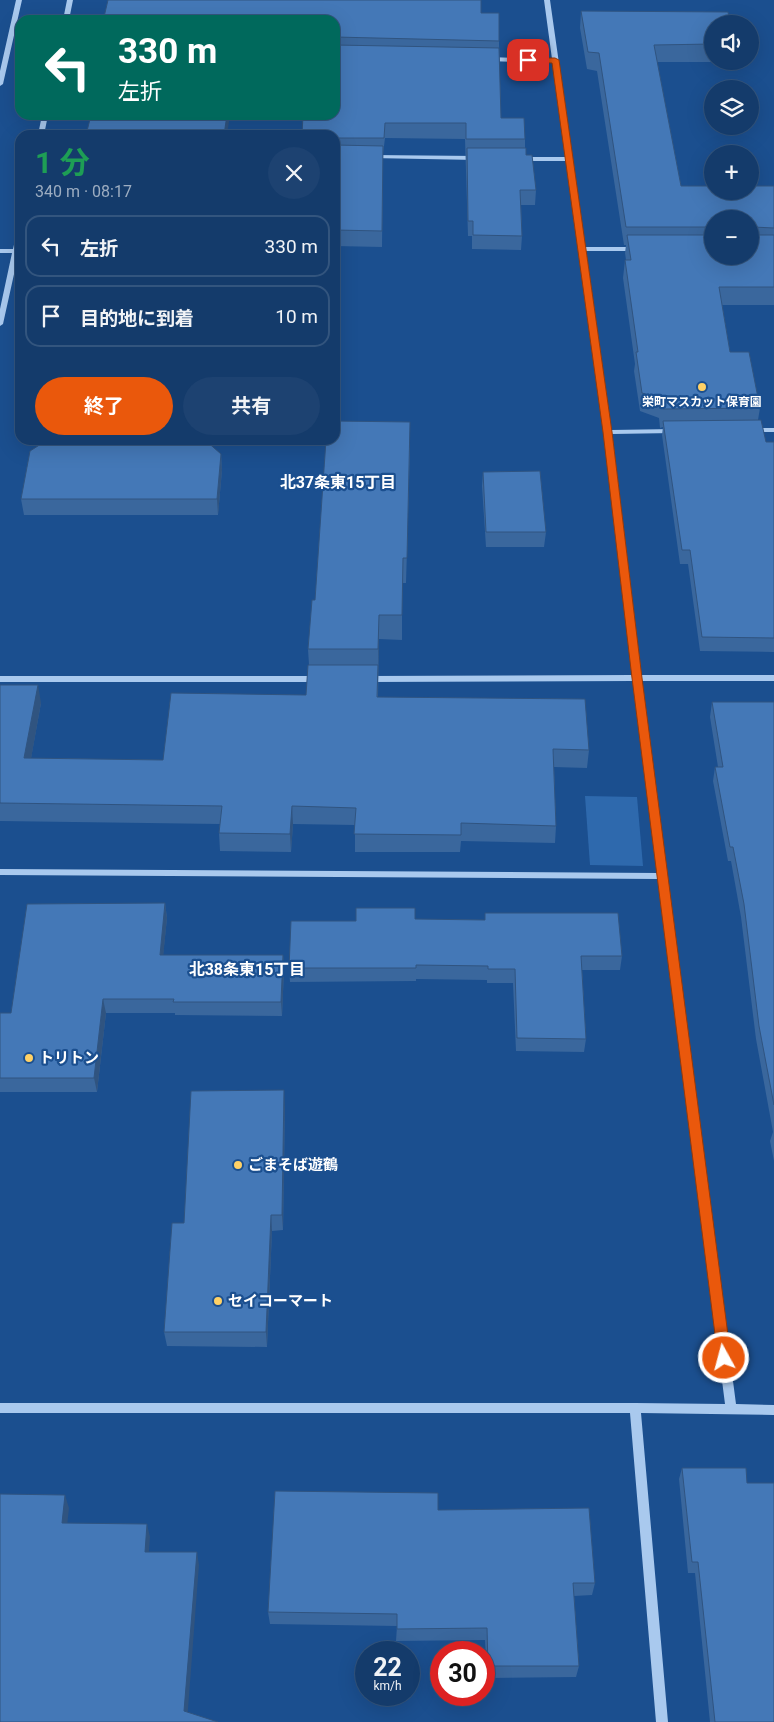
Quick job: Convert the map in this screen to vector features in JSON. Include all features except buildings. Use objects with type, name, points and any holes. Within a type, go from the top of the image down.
[{"type":"street","points":[[16,15],[19,0]]},
{"type":"street","points":[[67,15],[70,0]]},
{"type":"street","points":[[547,0],[608,432],[637,678],[730,1410]]},
{"type":"street","points":[[0,84],[15,18]]},
{"type":"street","points":[[480,59],[555,60]]},
{"type":"street","points":[[364,157],[481,158]]},
{"type":"street","points":[[510,158],[569,159]]},
{"type":"street","points":[[581,249],[645,249]]},
{"type":"street","points":[[0,251],[15,251]]},
{"type":"street","points":[[0,324],[15,256]]},
{"type":"street","points":[[744,430],[774,430]]},
{"type":"street","points":[[608,432],[685,431]]},
{"type":"street","points":[[360,679],[774,678]]},
{"type":"street","points":[[0,679],[330,679]]},
{"type":"street","points":[[0,872],[662,876]]},
{"type":"street","points":[[0,1408],[635,1408],[774,1410]]},
{"type":"street","points":[[635,1408],[662,1722]]},
{"type":"shaded area","points":[[585,796],[637,797],[643,866],[590,865]]},
{"type":"place","name":"栄町マスカット保育園","points":[[702,387]]},
{"type":"place","name":"トリトン","points":[[29,1058]]},
{"type":"place","name":"ごまそば遊鶴","points":[[238,1165]]},
{"type":"place","name":"セイコーマート","points":[[218,1301]]},
{"type":"district","name":"北37条東15丁目","points":[[338,482]]},
{"type":"district","name":"北38条東15丁目","points":[[247,969]]},
{"type":"route","points":[[528,60],[555,60],[608,432],[637,678],[724,1358]]}]
